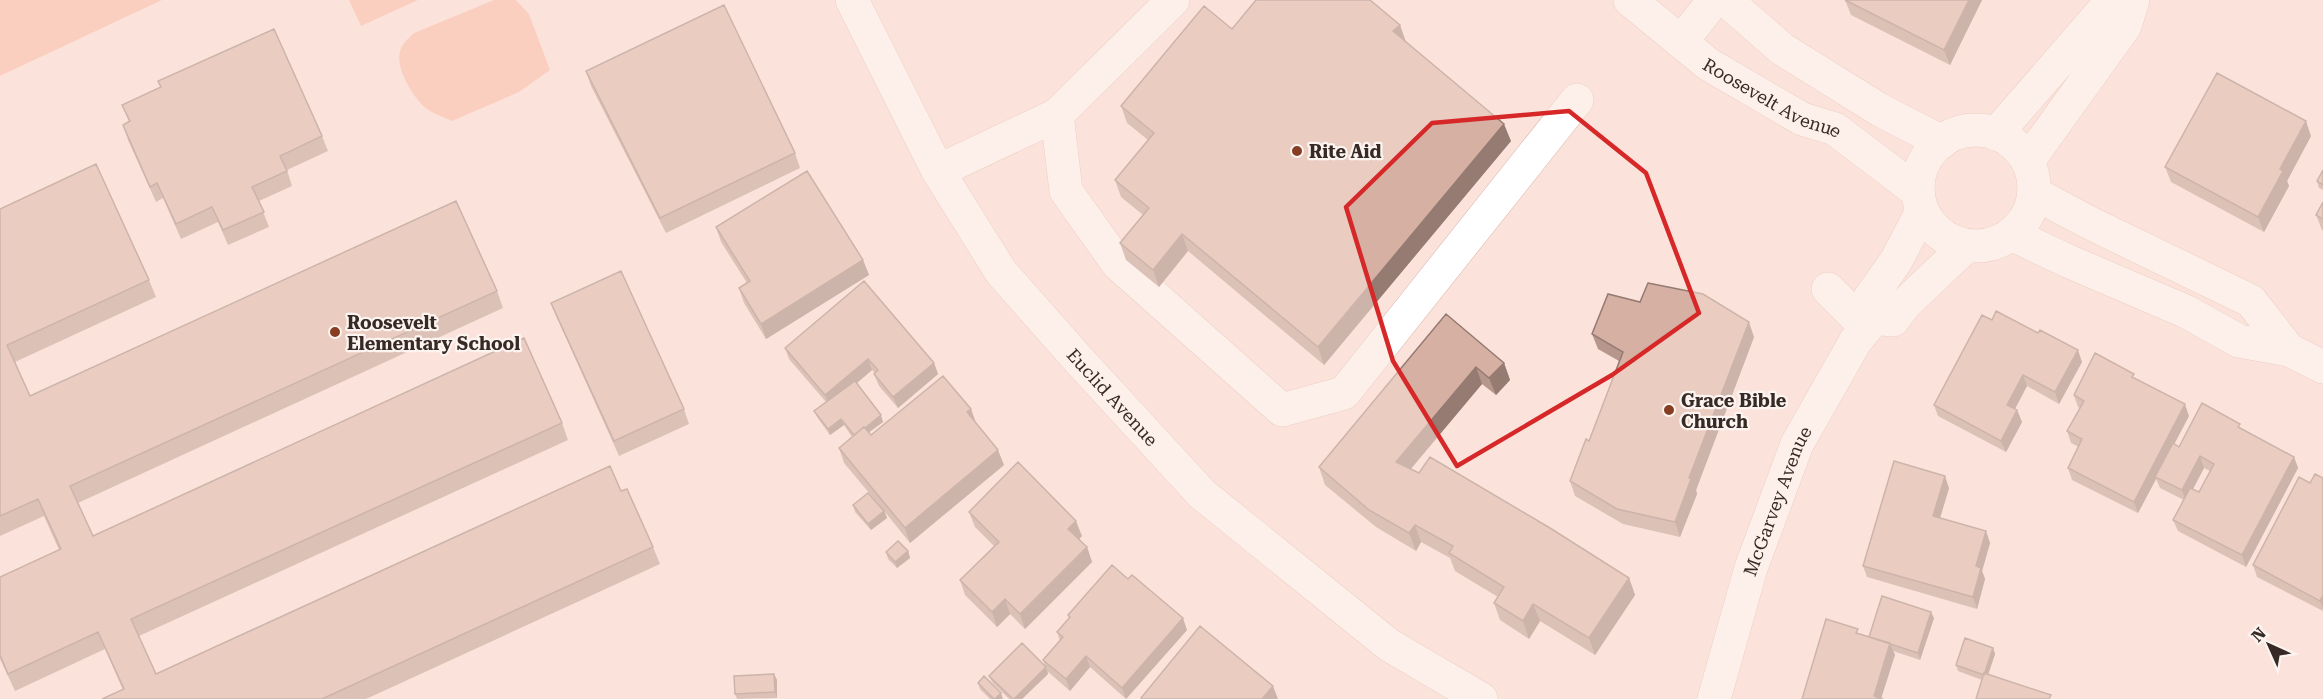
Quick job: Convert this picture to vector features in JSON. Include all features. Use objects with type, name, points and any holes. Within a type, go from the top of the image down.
[{"type":"street","name":"Euclid Avenue","points":[[852,0],[938,171],[1001,272],[1202,494],[1389,645],[1481,699]]},
{"type":"street","points":[[938,171],[1057,115],[1173,0]]},
{"type":"street","name":"Roosevelt Avenue","points":[[1630,0],[1708,64],[1732,93],[1835,129],[1920,201]]},
{"type":"street","points":[[1681,42],[1714,0]]},
{"type":"street","points":[[1726,0],[1782,49],[1880,110],[1942,141]]},
{"type":"street","points":[[1996,134],[2109,4],[2118,0]]},
{"type":"street","points":[[2028,161],[2125,26],[2133,0]]},
{"type":"street","points":[[1057,115],[1066,190],[1118,264],[1282,410],[1344,393],[1577,100]]},
{"type":"street","points":[[1977,130],[1996,134],[2012,143],[2028,161],[2034,193],[2029,211],[2019,227],[2004,239],[1986,245],[1966,246],[1948,239],[1932,227],[1920,201],[1920,172],[1929,155],[1942,141],[1958,133],[1977,130]]},
{"type":"street","points":[[2034,193],[2088,222],[2252,301],[2289,350]]},
{"type":"street","name":"McGarvey Avenue","points":[[1714,699],[1751,568],[1797,444],[1870,322],[1869,299],[1896,261],[1920,201]]},
{"type":"street","points":[[2010,234],[2187,312],[2238,341],[2289,350],[2323,367]]},
{"type":"street","points":[[1828,289],[1870,322],[1893,320],[1906,303],[1966,246]]},
{"type":"highlighted area","points":[[1569,111],[1646,173],[1699,313],[1612,375],[1457,466],[1393,361],[1346,207],[1432,123]]},
{"type":"shaded area","points":[[0,0],[162,0],[0,76]]},
{"type":"shaded area","points":[[349,0],[418,0],[361,26]]},
{"type":"shaded area","points":[[494,0],[516,0],[529,14],[550,70],[519,92],[452,121],[430,111],[407,83],[400,66],[401,49],[414,33]]},
{"type":"building","points":[[1256,0],[1370,0],[1400,25],[1393,31],[1504,124],[1318,347],[1182,234],[1153,270],[1120,243],[1149,208],[1115,180],[1154,133],[1121,106],[1204,6],[1232,29]]},
{"type":"building","points":[[1845,0],[1969,0],[1944,50]]},
{"type":"building","points":[[724,5],[795,153],[660,218],[586,71]]},
{"type":"building","points":[[274,29],[322,136],[280,156],[287,171],[252,187],[264,212],[223,230],[212,207],[176,224],[157,183],[150,187],[123,125],[130,121],[122,105],[161,87],[158,81]]},
{"type":"building","points":[[2217,73],[2306,121],[2258,217],[2165,167]]},
{"type":"building","points":[[96,164],[149,280],[7,345],[30,396],[456,201],[497,291],[70,486],[93,536],[524,338],[562,423],[131,619],[156,674],[610,466],[621,491],[627,489],[653,547],[322,699],[102,699],[124,689],[98,632],[8,674],[0,655],[0,577],[61,549],[38,499],[0,516],[0,209]]},
{"type":"building","points":[[2323,170],[2323,185],[2317,181]]},
{"type":"building","points":[[807,171],[863,260],[761,324],[739,288],[750,281],[716,227]]},
{"type":"building","points":[[2323,202],[2323,219],[2316,215]]},
{"type":"building","points":[[621,271],[684,409],[614,441],[551,303]]},
{"type":"building","points":[[864,281],[934,363],[893,397],[874,374],[878,370],[868,359],[825,395],[785,348]]},
{"type":"building","name":"Grace Bible Church","points":[[1648,283],[1703,294],[1749,322],[1689,478],[1691,479],[1675,522],[1617,509],[1570,481],[1586,439],[1589,441],[1623,352],[1592,334],[1608,294],[1640,302]]},
{"type":"building","points":[[1996,311],[2038,333],[2040,330],[2078,350],[2055,392],[2023,375],[2007,405],[2017,410],[2001,441],[1934,405],[1982,315],[1992,320]]},
{"type":"building","points":[[1446,314],[1504,363],[1489,378],[1476,367],[1396,462],[1419,473],[1430,457],[1629,578],[1589,638],[1533,604],[1523,621],[1494,603],[1504,587],[1449,553],[1453,546],[1415,525],[1409,533],[1369,510],[1319,467]]},
{"type":"building","points":[[2095,353],[2134,374],[2132,377],[2185,404],[2134,502],[2068,468],[2082,439],[2067,431],[2084,401],[2074,395]]},
{"type":"building","points":[[943,376],[971,409],[967,412],[998,450],[905,528],[839,448],[864,427],[871,435]]},
{"type":"building","points":[[855,381],[881,415],[854,435],[841,419],[828,429],[814,411]]},
{"type":"building","points":[[2202,403],[2240,424],[2238,427],[2294,457],[2242,555],[2173,520],[2190,488],[2199,492],[2214,464],[2200,456],[2182,490],[2155,477],[2173,443],[2179,447]]},
{"type":"building","points":[[1894,461],[1945,476],[1933,516],[1986,531],[1976,566],[1981,568],[1973,597],[1863,566]]},
{"type":"building","points":[[1018,462],[1076,521],[1068,529],[1087,547],[1020,614],[1005,599],[992,612],[960,580],[999,542],[969,512]]},
{"type":"building","points":[[2315,474],[2323,478],[2323,595],[2320,601],[2253,565],[2299,477],[2310,483]]},
{"type":"building","points":[[868,493],[884,511],[868,524],[853,505]]},
{"type":"building","points":[[898,541],[908,551],[895,562],[886,552]]},
{"type":"building","points":[[1112,565],[1128,579],[1132,575],[1183,618],[1122,688],[1086,656],[1066,679],[1043,660],[1063,637],[1057,632],[1070,617],[1068,615]]},
{"type":"building","points":[[1882,596],[1931,612],[1918,653],[1869,637]]},
{"type":"building","points":[[1826,619],[1858,629],[1856,633],[1890,643],[1874,696],[1883,699],[1802,699]]},
{"type":"building","points":[[1200,626],[1273,686],[1262,699],[1141,698]]},
{"type":"building","points":[[1965,638],[1993,648],[1984,675],[1956,665]]},
{"type":"building","points":[[1022,643],[1046,667],[1013,699],[989,676]]},
{"type":"building","points":[[1984,673],[2051,695],[2049,699],[1976,699]]},
{"type":"building","points":[[774,674],[775,692],[735,694],[734,676]]},
{"type":"building","points":[[984,676],[1001,693],[995,699],[978,683]]},
{"type":"place","name":"Rite Aid","points":[[1297,151]]},
{"type":"place","name":"Roosevelt Elementary School","points":[[335,332]]},
{"type":"place","name":"Grace Bible Church","points":[[1669,410]]}]
